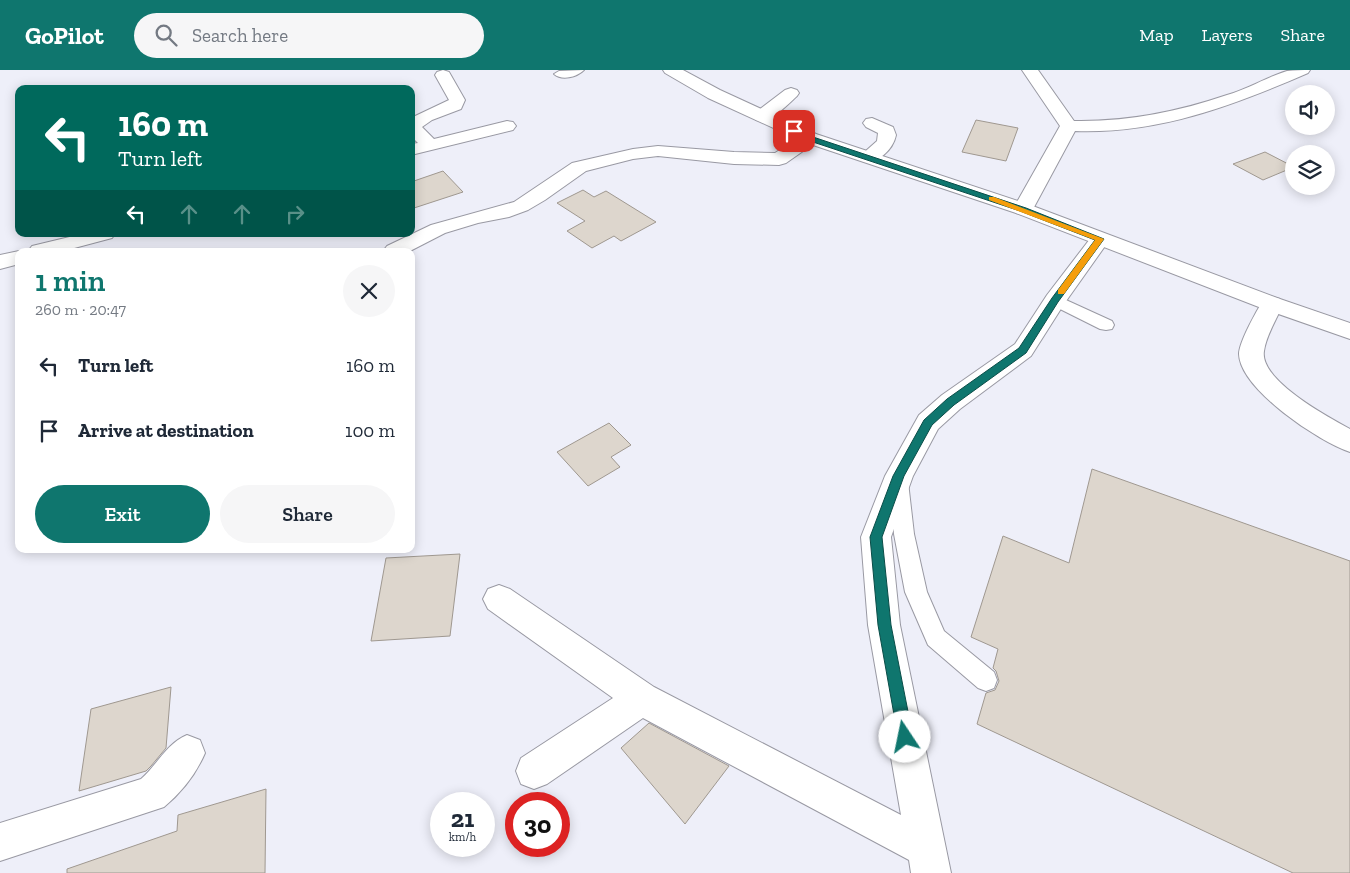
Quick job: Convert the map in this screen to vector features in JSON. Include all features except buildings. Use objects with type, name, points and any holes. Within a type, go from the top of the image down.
[{"type":"street","points":[[671,70],[714,94],[810,138],[1023,210],[1272,304],[1350,331]]},
{"type":"street","points":[[1030,70],[1069,126]]},
{"type":"street","points":[[1069,126],[1099,128],[1159,120],[1225,102],[1302,70]]},
{"type":"street","points":[[415,124],[426,116],[455,105],[457,100],[443,75]]},
{"type":"street","points":[[762,116],[791,93]]},
{"type":"street","points":[[868,157],[886,142],[888,137],[887,131],[872,123]]},
{"type":"street","points":[[415,149],[507,126]]},
{"type":"street","points":[[1023,210],[1038,179],[1069,126]]},
{"type":"street","points":[[415,129],[429,144]]},
{"type":"street","points":[[400,248],[438,229],[475,218],[502,214],[521,206],[579,167],[633,154],[658,151],[734,158],[778,159],[810,138]]},
{"type":"street","points":[[51,248],[93,237]]},
{"type":"street","points":[[929,861],[884,625],[876,537],[899,476],[928,422],[950,402],[1023,350],[1055,300],[1100,239]]},
{"type":"street","points":[[0,262],[15,258]]},
{"type":"street","points":[[1272,304],[1251,353],[1255,371],[1278,395],[1316,422],[1350,442]]},
{"type":"street","points":[[499,599],[642,699],[929,861]]},
{"type":"street","points":[[534,771],[642,699]]},
{"type":"street","points":[[0,842],[151,794],[187,754]]},
{"type":"lane","points":[[559,74],[570,74],[578,70]]},
{"type":"lane","points":[[1055,300],[1106,325]]},
{"type":"lane","points":[[899,476],[904,534],[916,592],[936,638],[986,680]]},
{"type":"slow traffic","points":[[991,199],[1100,239],[1061,292]]},
{"type":"route","points":[[794,131],[1023,210],[1100,239],[1055,300],[1023,350],[1002,367],[950,402],[928,422],[899,476],[876,537],[884,625],[905,737]]}]
